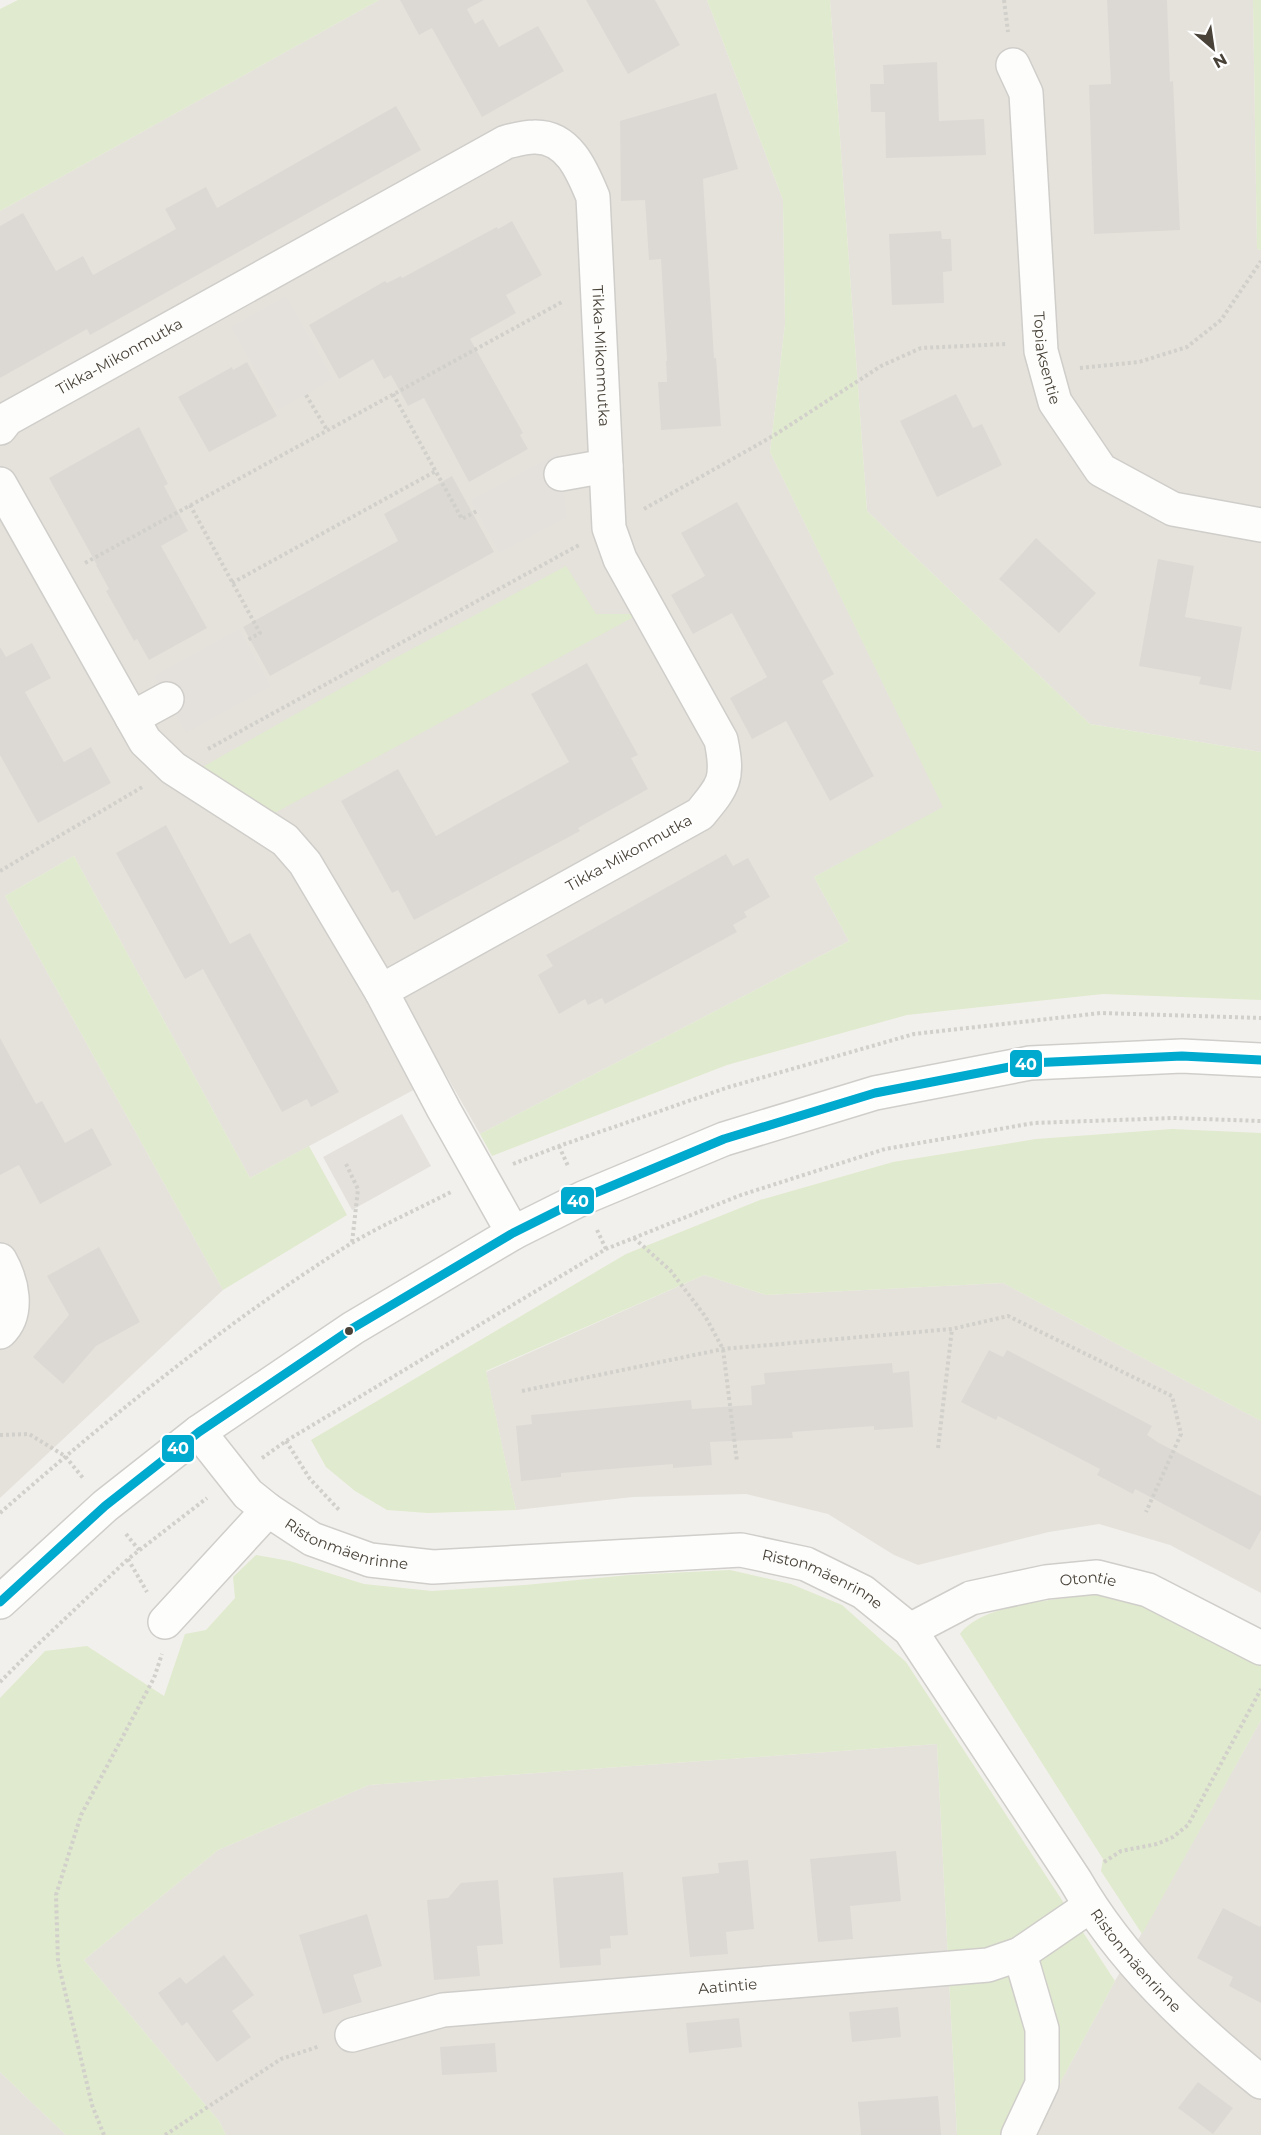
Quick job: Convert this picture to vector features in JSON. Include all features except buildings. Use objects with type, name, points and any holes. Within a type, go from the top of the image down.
[{"type":"street","name":"Topiaksentie","points":[[1013,65],[1026,93],[1041,351],[1055,402],[1101,470],[1173,509],[1261,525]]},
{"type":"street","name":"Tikka-Mikonmutka","points":[[0,428],[7,419],[254,298],[506,142],[536,137],[561,144],[580,166],[593,196],[609,528],[620,558],[721,740],[726,767],[718,792],[700,814],[381,991]]},
{"type":"street","points":[[561,474],[606,466]]},
{"type":"street","points":[[0,484],[145,741],[173,768],[285,840],[305,863],[381,991],[513,1233]]},
{"type":"street","points":[[132,718],[167,699]]},
{"type":"street","points":[[0,1602],[105,1506],[199,1432],[353,1328],[513,1233],[583,1198],[724,1139],[874,1093],[1030,1063],[1182,1056],[1261,1060]]},
{"type":"street","points":[[0,1260],[7,1273],[13,1303],[0,1332]]},
{"type":"street","name":"Ristonmäenrinne","points":[[199,1432],[248,1494],[268,1510],[312,1539],[370,1560],[433,1567],[741,1550],[806,1564],[863,1592],[910,1630],[1161,1994],[1220,2049],[1261,2082]]},
{"type":"street","points":[[165,1622],[268,1510]]},
{"type":"street","name":"Otontie","points":[[910,1630],[971,1598],[1046,1582],[1097,1578],[1148,1590],[1261,1648]]},
{"type":"street","name":"Aatintie","points":[[352,2036],[443,2010],[988,1965],[1020,1954],[1087,1884]]},
{"type":"street","points":[[1018,2135],[1042,2084],[1042,2029],[1020,1954]]},
{"type":"path","points":[[54,580],[597,283]]},
{"type":"path","points":[[393,394],[462,519],[477,511]]},
{"type":"path","points":[[306,395],[327,430]]},
{"type":"path","points":[[232,583],[436,471]]},
{"type":"path","points":[[190,505],[260,633],[246,641]]},
{"type":"path","points":[[0,1682],[128,1559],[234,1477],[286,1441],[606,1249],[741,1195],[885,1149],[1034,1123],[1173,1118],[1261,1121]]},
{"type":"path","points":[[346,1164],[358,1189],[352,1243]]},
{"type":"path","points":[[634,1238],[670,1270],[705,1316],[723,1349],[737,1462]]},
{"type":"path","points":[[522,1391],[723,1349],[952,1329],[1008,1316],[1172,1396],[1181,1434],[1146,1512]]},
{"type":"path","points":[[938,1448],[952,1329]]},
{"type":"path","points":[[0,1435],[29,1434],[65,1456]]},
{"type":"path","points":[[286,1441],[310,1479],[340,1511],[350,1516]]},
{"type":"path","points":[[104,2135],[92,2105],[58,1962],[56,1895],[81,1815],[154,1678],[165,1647],[165,1622],[128,1559]]},
{"type":"path","points":[[1087,1884],[1121,1851],[1157,1844],[1173,1837],[1188,1825],[1261,1689]]},
{"type":"path","points":[[165,2135],[280,2059],[352,2036]]},
{"type":"shaded area","points":[[379,0],[707,0],[783,200],[785,324],[770,452],[944,808],[814,877],[849,941],[480,1134],[445,1073],[250,1178],[74,856],[5,896],[223,1290],[0,1498],[0,211]]},
{"type":"shaded area","points":[[830,0],[1253,0],[1257,249],[1261,250],[1261,752],[1090,724],[867,511]]},
{"type":"shaded area","points":[[286,296],[333,379],[278,410],[231,327]]},
{"type":"shaded area","points":[[558,453],[567,517],[499,553],[471,500]]},
{"type":"shaded area","points":[[239,629],[271,686],[186,733],[154,676]]},
{"type":"shaded area","points":[[402,1114],[431,1166],[352,1210],[323,1157]]},
{"type":"shaded area","points":[[704,1275],[766,1295],[1003,1283],[1261,1421],[1261,1593],[1170,1545],[1099,1524],[1049,1532],[918,1565],[894,1555],[828,1514],[746,1494],[633,1497],[516,1510],[486,1372]]},
{"type":"shaded area","points":[[1261,1720],[1261,2135],[1032,2135],[1115,1981]]},
{"type":"shaded area","points":[[937,1744],[957,2135],[226,2135],[219,2121],[84,1960],[218,1850],[369,1785]]},
{"type":"shaded area","points":[[0,2072],[66,2135],[0,2135]]},
{"type":"green space","points":[[18,0],[379,0],[0,211],[0,9]]},
{"type":"green space","points":[[707,0],[830,0],[867,511],[1090,724],[1261,752],[1261,1000],[1103,994],[907,1015],[727,1065],[492,1156],[480,1134],[849,941],[814,877],[943,807],[770,452],[785,324],[783,200]]},
{"type":"green space","points":[[1253,0],[1261,0],[1261,250],[1257,249]]},
{"type":"green space","points":[[566,566],[596,614],[639,614],[271,815],[199,769],[384,664]]},
{"type":"green space","points":[[74,856],[250,1178],[309,1146],[347,1215],[223,1290],[5,896]]},
{"type":"green space","points":[[1172,1129],[1261,1133],[1261,1421],[1003,1283],[766,1295],[704,1275],[486,1371],[516,1510],[428,1513],[387,1510],[355,1491],[326,1467],[311,1440],[626,1254],[760,1200],[893,1162],[1036,1139]]},
{"type":"green space","points":[[256,1555],[290,1561],[364,1584],[432,1591],[629,1575],[730,1570],[791,1584],[842,1605],[906,1662],[1115,1981],[1032,2135],[957,2135],[937,1744],[369,1785],[218,1850],[84,1960],[219,2121],[226,2135],[66,2135],[0,2072],[0,1698],[45,1651],[87,1646],[164,1696],[185,1634],[206,1630],[235,1598],[233,1577]]},
{"type":"green space","points":[[1095,1594],[1140,1604],[1261,1666],[1261,1720],[1142,1934],[1101,1871],[1103,1859],[960,1634],[971,1624],[1003,1609]]},
{"type":"transit line","name":"40","points":[[0,1602],[105,1506],[199,1432],[353,1328],[513,1233],[583,1198],[724,1139],[875,1093],[1030,1063],[1182,1056],[1261,1060]]}]
